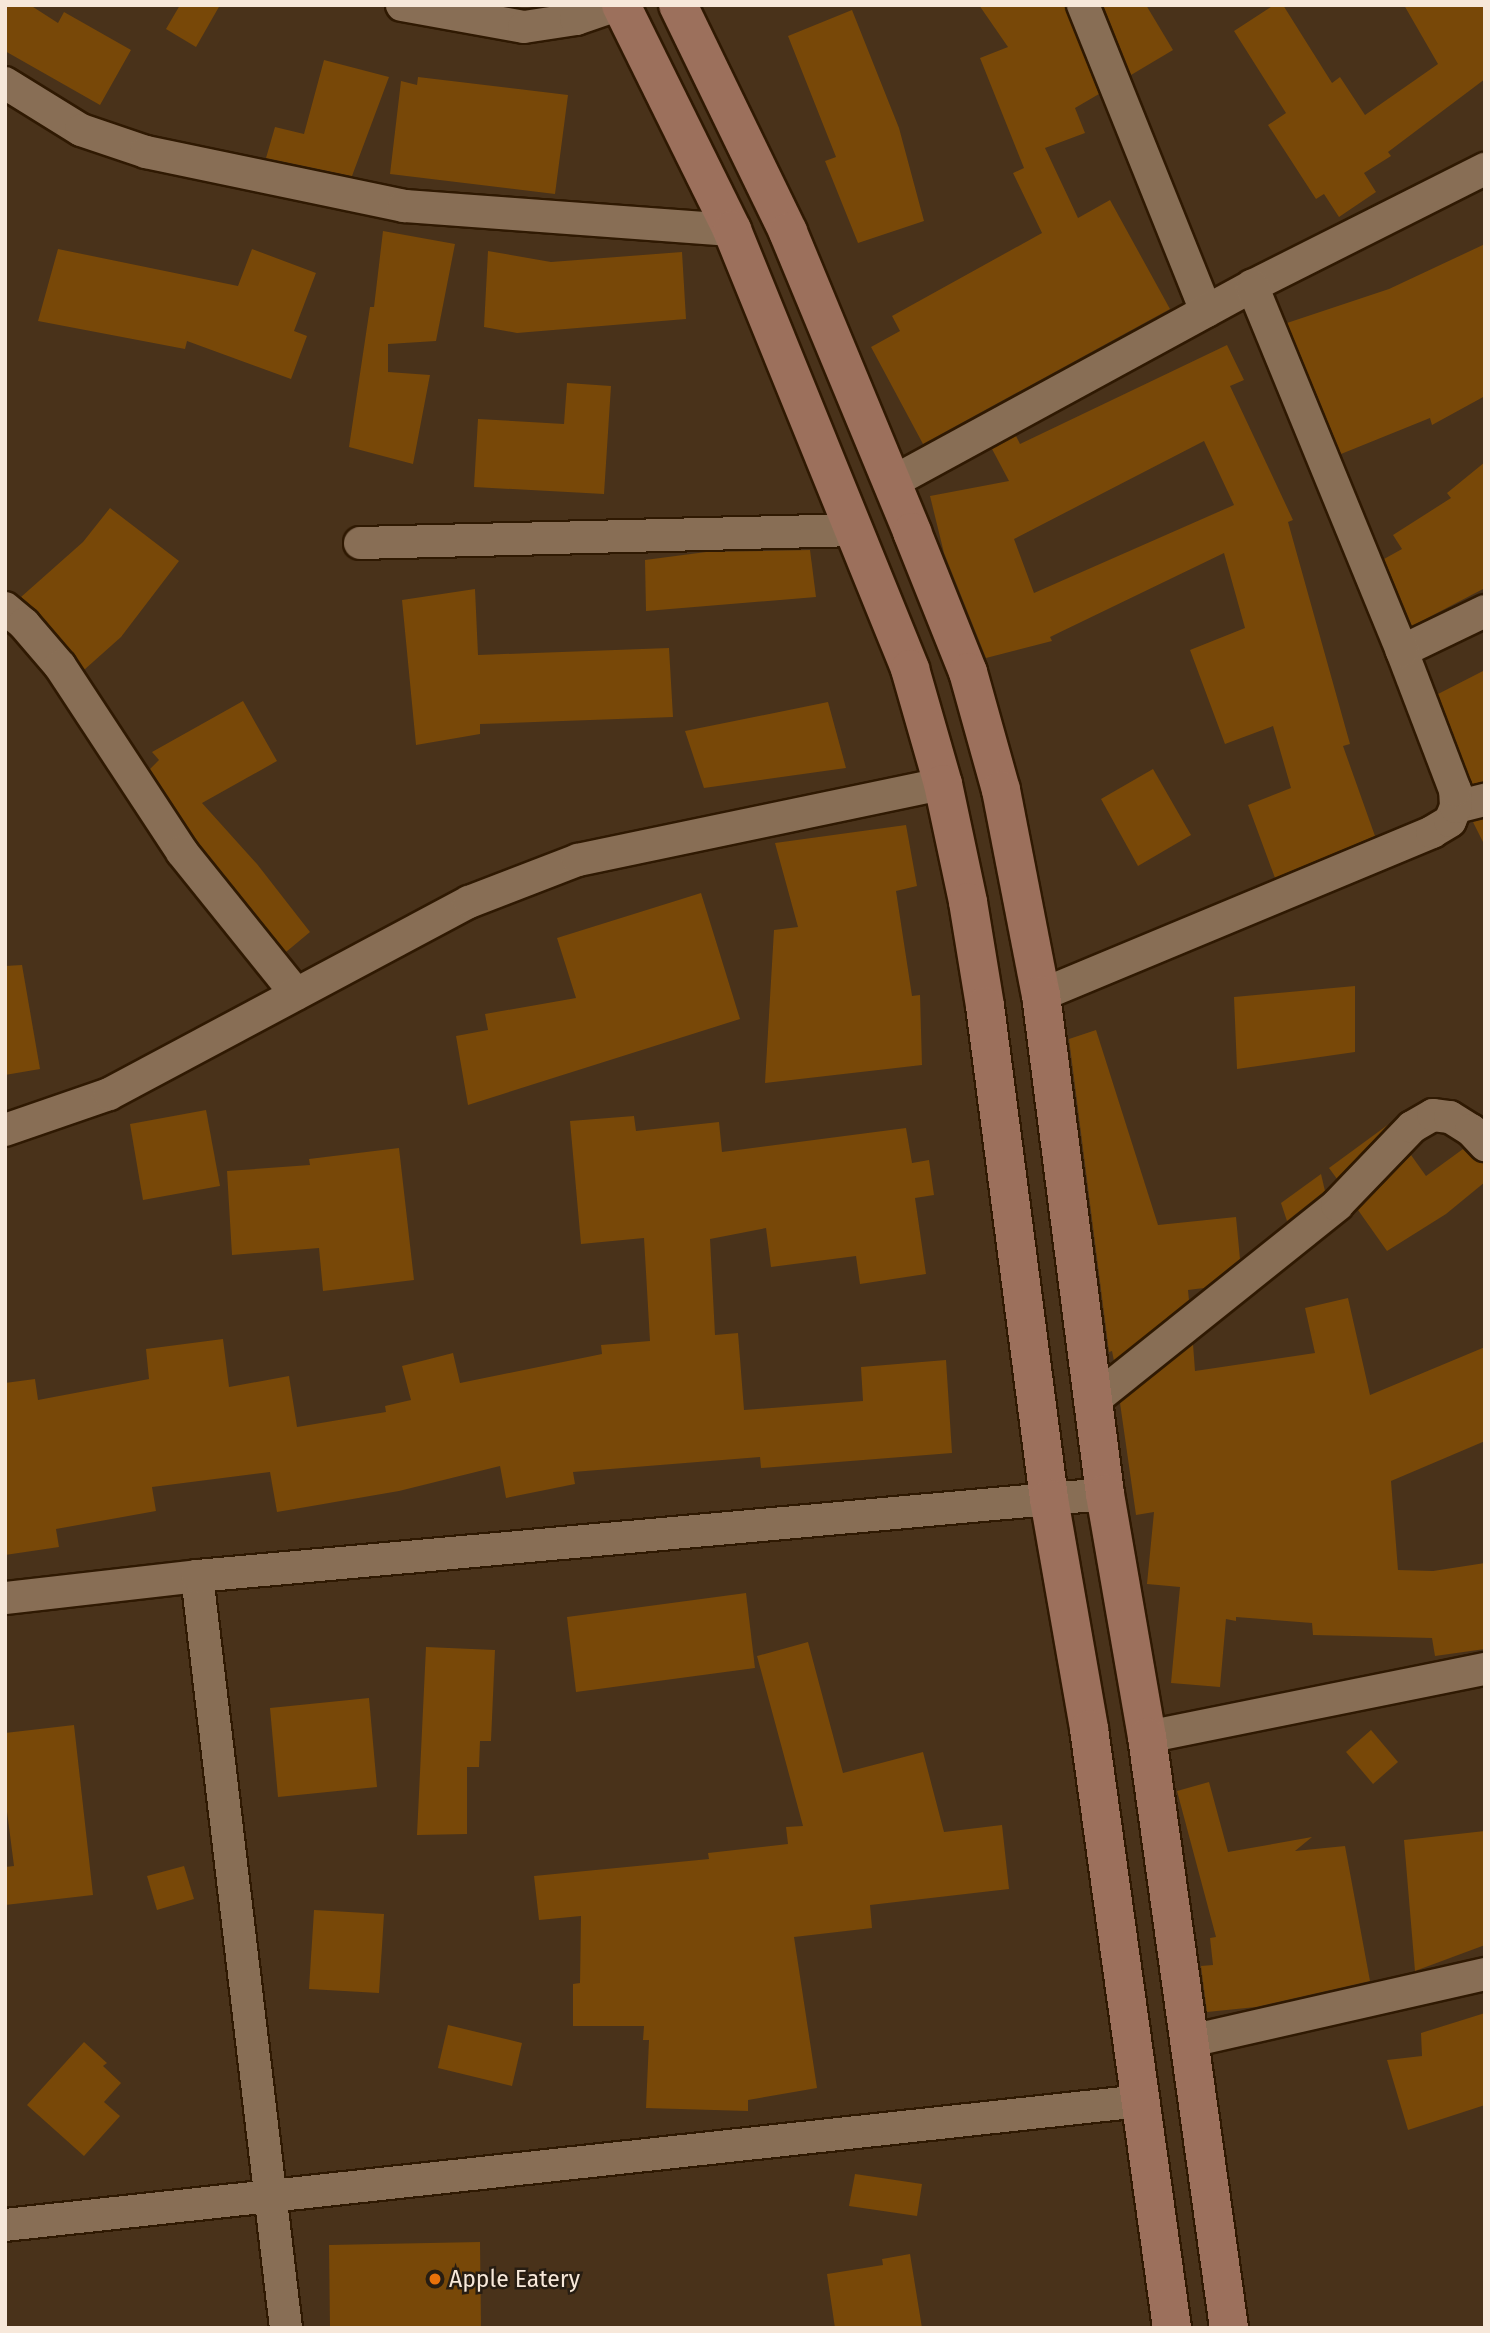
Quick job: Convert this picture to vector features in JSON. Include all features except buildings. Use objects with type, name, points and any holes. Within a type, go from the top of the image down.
[{"type":"main road","points":[[619,5],[732,230],[910,668],[943,784],[968,902],[985,1006],[1049,1499],[1089,1729],[1172,2328]]},
{"type":"main road","points":[[678,5],[788,232],[968,672],[1000,790],[1041,995],[1105,1494],[1147,1737],[1229,2328]]},
{"type":"street","points":[[402,5],[524,27],[576,19],[619,5]]},
{"type":"street","points":[[1083,5],[1206,311]]},
{"type":"street","points":[[5,83],[81,130],[146,152],[404,206],[732,230]]},
{"type":"street","points":[[891,484],[1252,286],[1485,169]]},
{"type":"street","points":[[1041,995],[1432,832],[1470,804],[1455,790],[1402,651],[1252,286]]},
{"type":"street","points":[[360,543],[855,530]]},
{"type":"street","points":[[5,608],[24,624],[60,666],[175,843],[296,994]]},
{"type":"street","points":[[1402,651],[1485,611]]},
{"type":"street","points":[[5,1130],[109,1094],[469,902],[578,860],[943,784]]},
{"type":"street","points":[[1094,1400],[1327,1213],[1412,1127],[1433,1115],[1450,1117],[1471,1130],[1485,1145]]},
{"type":"street","points":[[5,1598],[197,1576],[1105,1494]]},
{"type":"street","points":[[197,1576],[286,2328]]},
{"type":"street","points":[[1147,1737],[1485,1669]]},
{"type":"street","points":[[1190,2041],[1485,1974]]},
{"type":"street","points":[[5,2225],[1141,2101]]},
{"type":"place","name":"Apple Eatery","points":[[435,2279]]}]
